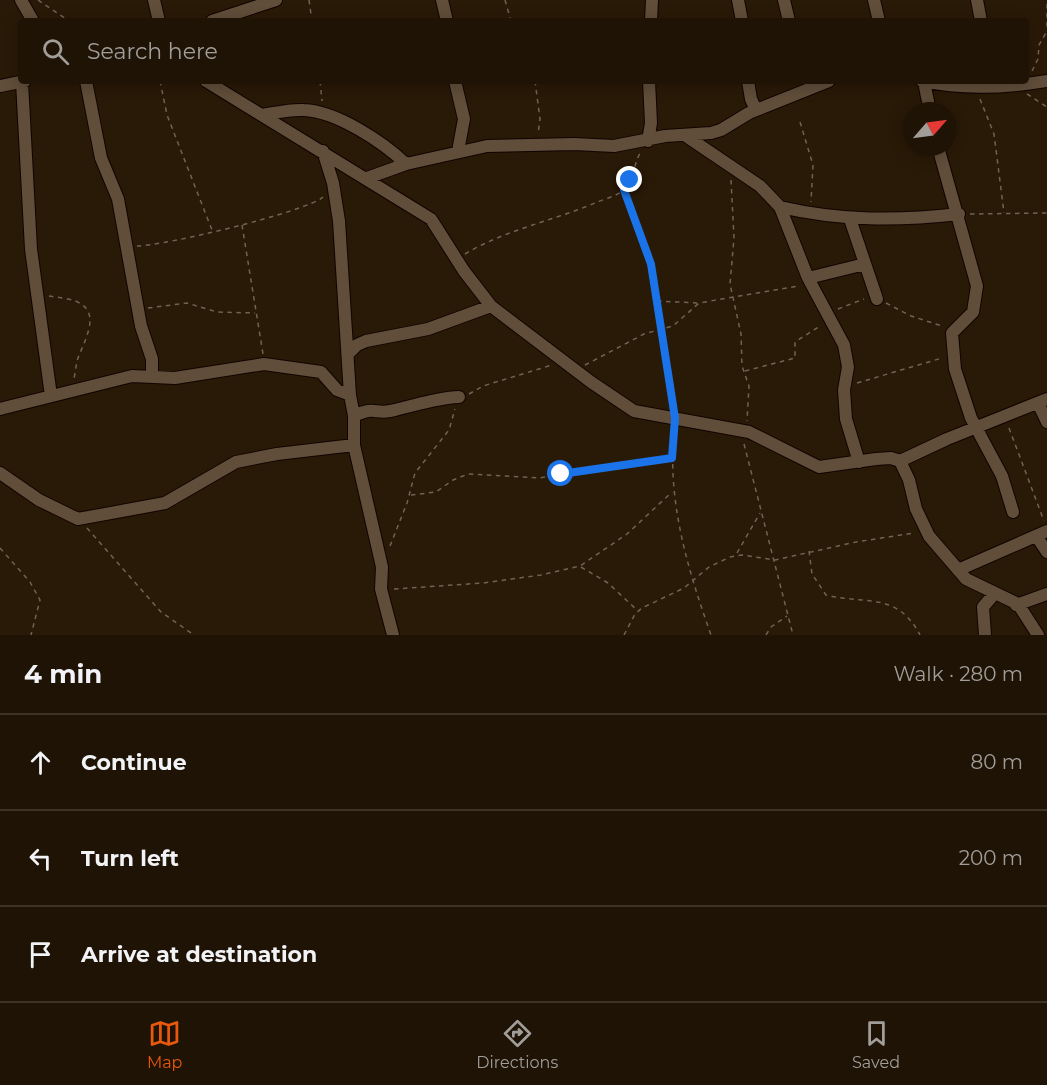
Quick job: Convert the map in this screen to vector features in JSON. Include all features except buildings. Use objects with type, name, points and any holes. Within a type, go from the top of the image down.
[{"type":"street","points":[[21,0],[31,18]]},
{"type":"street","points":[[154,0],[158,18]]},
{"type":"street","points":[[442,0],[446,18]]},
{"type":"street","points":[[651,18],[652,0]]},
{"type":"street","points":[[738,0],[741,18]]},
{"type":"street","points":[[784,0],[788,18]]},
{"type":"street","points":[[874,0],[878,18]]},
{"type":"street","points":[[977,0],[980,18]]},
{"type":"street","points":[[221,18],[269,1]]},
{"type":"street","points":[[1029,83],[1047,81]]},
{"type":"street","points":[[0,86],[18,82]]},
{"type":"street","points":[[24,84],[31,249],[51,396]]},
{"type":"street","points":[[87,84],[101,158],[118,199],[138,309],[152,359],[152,375]]},
{"type":"street","points":[[211,84],[367,178],[430,219],[491,306],[569,366],[634,411],[745,431],[819,467],[891,458],[900,461],[905,469],[916,509],[926,531],[966,579],[1024,610],[1038,635]]},
{"type":"street","points":[[456,84],[464,119],[458,151]]},
{"type":"street","points":[[648,141],[651,123],[649,84]]},
{"type":"street","points":[[748,84],[756,110]]},
{"type":"street","points":[[924,84],[928,102]]},
{"type":"street","points":[[945,84],[974,88],[1013,85]]},
{"type":"street","points":[[367,178],[406,164],[458,151],[501,145],[614,146],[665,136],[687,136],[721,130],[804,86]]},
{"type":"street","points":[[262,115],[304,110],[324,114],[380,142],[406,164]]},
{"type":"street","points":[[687,136],[760,186],[780,207],[808,278],[844,345],[847,358],[846,419],[859,462]]},
{"type":"street","points":[[322,151],[333,183],[349,353],[354,445],[382,567],[381,589],[393,635]]},
{"type":"street","points":[[941,156],[959,214],[977,286],[977,302],[974,312],[952,330],[953,354],[974,428],[1002,477],[1013,512]]},
{"type":"street","points":[[780,207],[850,219],[909,220],[959,214]]},
{"type":"street","points":[[850,219],[877,299]]},
{"type":"street","points":[[808,278],[865,264]]},
{"type":"street","points":[[349,353],[357,345],[366,341],[428,329],[491,306]]},
{"type":"street","points":[[0,409],[132,376],[152,375],[175,378],[264,364],[321,372],[337,390],[350,395]]},
{"type":"street","points":[[354,416],[371,409],[390,411],[428,401],[459,397]]},
{"type":"street","points":[[900,461],[1042,401],[1047,423]]},
{"type":"street","points":[[0,473],[39,500],[78,519],[165,503],[236,462],[277,454],[354,445]]},
{"type":"street","points":[[958,570],[1044,533],[1047,552]]},
{"type":"street","points":[[985,635],[983,607],[995,594]]},
{"type":"street","points":[[1016,604],[1047,594]]},
{"type":"path","points":[[38,0],[65,18]]},
{"type":"path","points":[[309,0],[312,18]]},
{"type":"path","points":[[505,0],[510,18]]},
{"type":"path","points":[[1029,68],[1038,59],[1039,45],[1047,30],[1047,4]]},
{"type":"path","points":[[161,84],[167,115],[213,232]]},
{"type":"path","points":[[320,84],[324,114]]},
{"type":"path","points":[[535,84],[540,119],[537,145]]},
{"type":"path","points":[[1013,85],[1047,108]]},
{"type":"path","points":[[974,88],[994,134],[1004,213]]},
{"type":"path","points":[[800,122],[814,172],[812,200],[803,212]]},
{"type":"path","points":[[456,259],[511,233],[583,208],[624,190],[630,180],[636,160],[648,141]]},
{"type":"path","points":[[731,167],[734,238],[730,272],[732,297],[741,334],[744,372],[749,386],[745,431],[760,512],[775,560],[793,635]]},
{"type":"path","points":[[127,240],[135,246],[148,246],[242,224],[317,202],[333,183]]},
{"type":"path","points":[[624,190],[650,262],[675,418],[672,458],[673,491],[682,546],[711,635]]},
{"type":"path","points":[[959,214],[1047,213]]},
{"type":"path","points":[[242,224],[264,364]]},
{"type":"path","points":[[656,301],[699,303],[796,286],[808,278]]},
{"type":"path","points":[[36,293],[76,301],[83,304],[89,313],[90,324],[77,363],[72,390]]},
{"type":"path","points":[[744,372],[793,358],[796,354],[795,342],[827,317],[858,301],[877,299],[911,316],[934,321],[952,330]]},
{"type":"path","points":[[138,309],[187,303],[216,312],[256,313]]},
{"type":"path","points":[[388,549],[419,467],[449,430],[459,397],[511,377],[569,366],[644,334],[673,326],[699,303]]},
{"type":"path","points":[[845,386],[890,375],[953,354]]},
{"type":"path","points":[[1004,416],[1044,533]]},
{"type":"path","points":[[410,495],[436,492],[453,480],[468,474],[539,478],[621,463],[672,458]]},
{"type":"path","points":[[381,589],[483,583],[541,576],[580,566],[627,534],[673,491]]},
{"type":"path","points":[[736,555],[760,512]]},
{"type":"path","points":[[78,519],[161,612],[194,635]]},
{"type":"path","points":[[624,635],[638,611],[684,588],[709,567],[736,555],[775,560],[809,551],[926,531]]},
{"type":"path","points":[[0,548],[30,582],[40,600],[31,635]]},
{"type":"path","points":[[809,551],[812,574],[826,595],[881,601],[894,606],[902,612],[920,635]]},
{"type":"path","points":[[580,566],[608,583],[638,611]]},
{"type":"path","points":[[766,635],[771,627],[788,616]]},
{"type":"route","points":[[561,474],[621,463],[672,458],[675,418],[668,367],[651,264],[638,235],[624,190],[630,180]]}]
